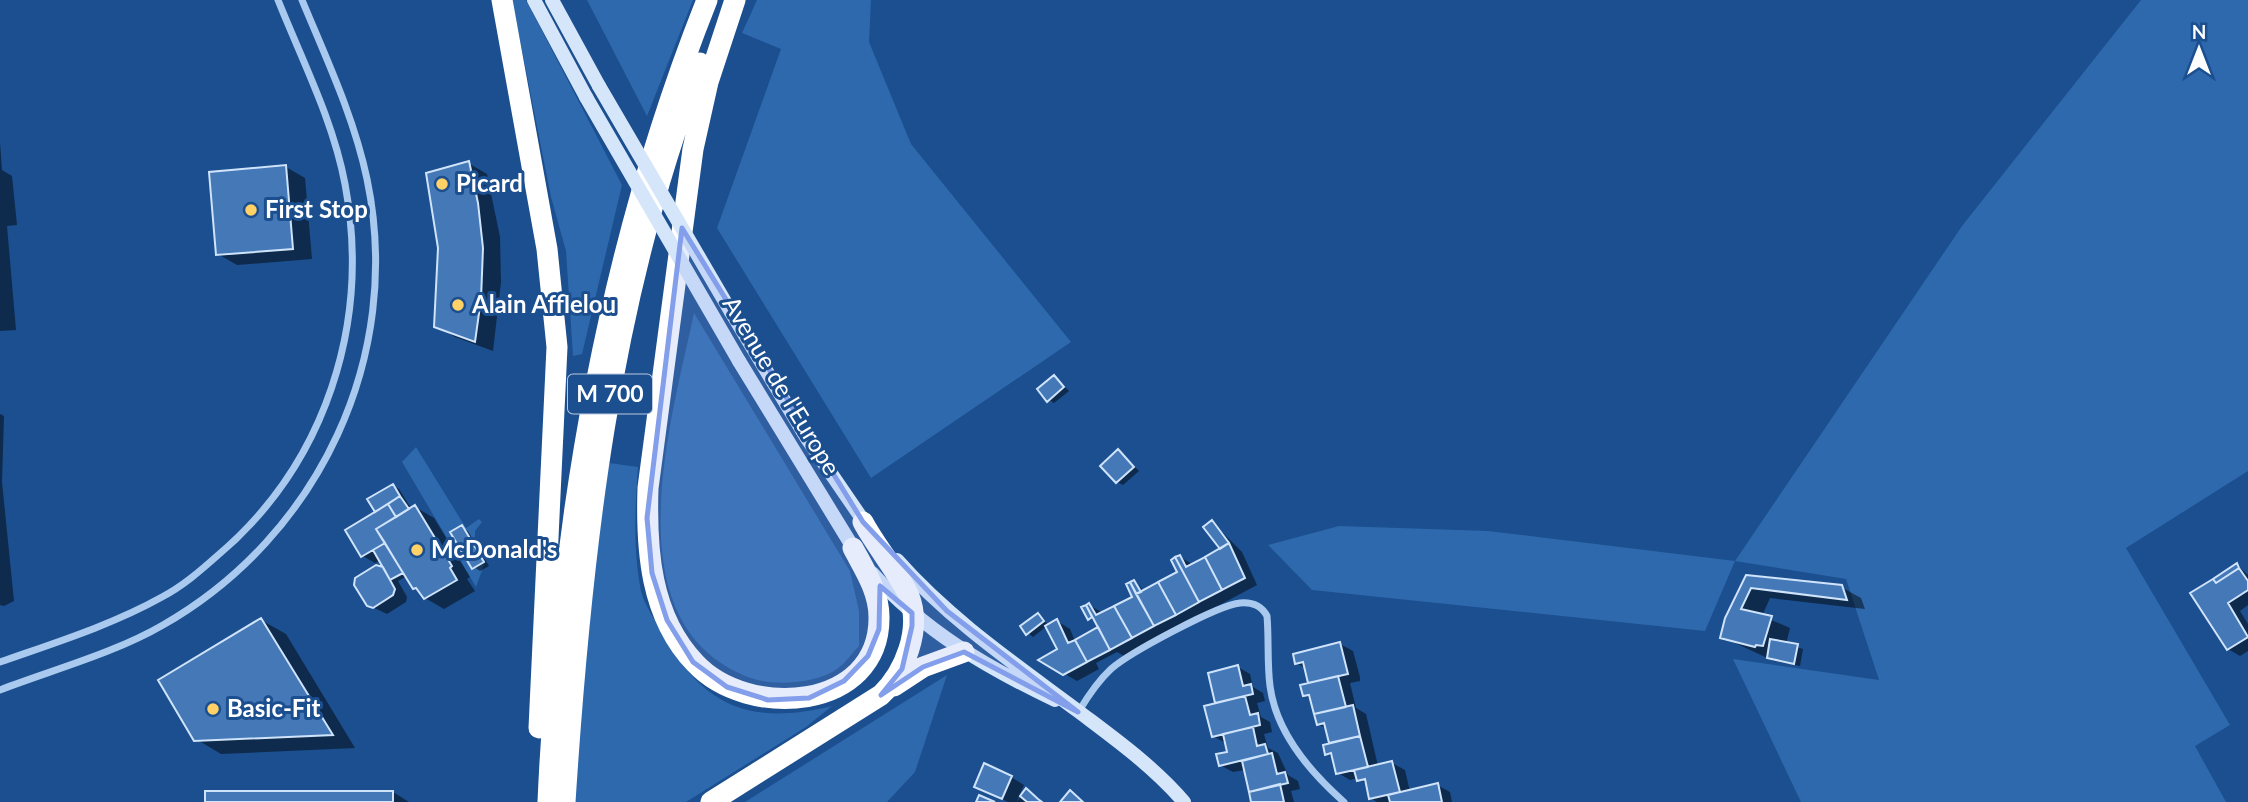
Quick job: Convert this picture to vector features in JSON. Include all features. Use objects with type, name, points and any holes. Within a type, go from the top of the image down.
[{"type":"highway","points":[[502,0],[547,249],[557,347],[539,666],[539,802]]},
{"type":"highway","name":"M 700","points":[[548,802],[565,586],[598,360],[648,166],[707,0]]},
{"type":"highway","name":"M 700","points":[[565,802],[584,568],[596,476],[618,351],[678,128],[726,0]]},
{"type":"highway","points":[[735,0],[708,82],[693,149],[648,488],[648,541],[652,573],[667,620],[693,662],[727,687],[768,700],[790,701],[809,698],[844,681],[858,669],[875,642],[879,621],[877,598],[853,548]]},
{"type":"highway","points":[[863,522],[909,595],[912,613],[906,657],[894,683],[881,695]]},
{"type":"highway","points":[[711,802],[923,667],[964,652]]},
{"type":"street","points":[[0,663],[135,611],[187,582],[261,515],[291,476],[317,426],[347,337],[353,246],[338,155],[278,0]]},
{"type":"street","points":[[0,690],[151,631],[195,605],[248,561],[282,526],[320,473],[351,406],[371,331],[376,288],[375,237],[368,182],[357,139],[302,0]]},
{"type":"street","name":"Avenue de l'Europe","points":[[534,0],[586,97],[739,360],[853,548],[881,582],[912,613],[964,652],[1078,712]]},
{"type":"street","name":"Avenue de l'Europe","points":[[552,0],[731,312],[806,437],[863,522],[916,582],[947,611],[1147,765],[1184,802]]},
{"type":"street","points":[[1078,712],[1113,667],[1140,650],[1227,606],[1252,604],[1262,608],[1266,616],[1270,690],[1282,724],[1299,756],[1322,783],[1344,802]]},
{"type":"highlighted area","points":[[682,228],[863,522],[947,611],[1078,712],[964,652],[923,667],[881,695],[902,669],[912,626],[912,613],[880,586],[879,629],[868,656],[844,681],[809,698],[768,700],[727,687],[693,662],[667,620],[652,573],[647,518]]},
{"type":"shaded area","points":[[512,0],[526,0],[622,185],[582,354],[573,356],[566,251],[551,197]]},
{"type":"shaded area","points":[[587,0],[693,0],[647,116]]},
{"type":"shaded area","points":[[757,0],[871,0],[869,42],[911,144],[1071,342],[871,478],[717,228],[781,49],[742,33]]},
{"type":"shaded area","points":[[2141,0],[2248,0],[2248,471],[2126,548],[2230,725],[2195,746],[2226,802],[1801,802],[1733,659],[1879,680],[1846,579],[1735,561],[1962,226]]},
{"type":"shaded area","points":[[694,313],[850,571],[859,611],[859,646],[840,667],[829,674],[785,683],[754,679],[709,653],[680,616],[665,570],[661,518],[664,464]]},
{"type":"shaded area","points":[[416,447],[466,528],[479,519],[482,522],[475,531],[475,542],[485,562],[476,587],[402,462]]},
{"type":"shaded area","points":[[609,463],[638,467],[636,545],[641,591],[647,607],[678,659],[695,679],[732,705],[753,711],[803,712],[832,706],[806,727],[686,802],[574,802],[586,635]]},
{"type":"shaded area","points":[[1339,526],[1488,531],[1735,561],[1705,631],[1312,590],[1268,545]]},
{"type":"shaded area","points":[[947,675],[915,772],[887,802],[745,802]]},
{"type":"building","points":[[469,161],[478,203],[483,248],[481,299],[475,342],[434,327],[438,248],[426,173]]},
{"type":"building","name":"First Stop","points":[[286,165],[293,249],[216,255],[209,172]]},
{"type":"building","points":[[1054,375],[1064,387],[1047,402],[1037,389]]},
{"type":"building","points":[[1118,449],[1134,467],[1116,483],[1100,466]]},
{"type":"building","points":[[393,484],[400,496],[375,512],[367,499]]},
{"type":"building","points":[[400,496],[409,509],[396,517],[388,504]]},
{"type":"building","points":[[388,504],[396,517],[376,529],[385,543],[361,557],[345,530]]},
{"type":"building","points":[[415,505],[452,566],[450,568],[457,580],[424,599],[416,588],[413,589],[376,529]]},
{"type":"building","points":[[1212,520],[1229,543],[1220,549],[1203,527]]},
{"type":"building","points":[[462,525],[484,562],[472,569],[450,532]]},
{"type":"building","points":[[385,543],[403,573],[390,580],[373,550]]},
{"type":"building","points":[[1229,543],[1245,578],[1222,590],[1205,557]]},
{"type":"building","points":[[1180,555],[1186,567],[1205,557],[1222,590],[1199,602],[1175,557]]},
{"type":"building","points":[[1175,557],[1199,602],[1176,615],[1158,582],[1177,572],[1171,560]]},
{"type":"building","points":[[2237,563],[2239,568],[2216,583],[2213,579]]},
{"type":"building","points":[[376,565],[383,567],[395,589],[393,595],[373,608],[367,606],[354,585],[355,578]]},
{"type":"building","points":[[2239,568],[2248,581],[2248,590],[2228,603],[2248,637],[2227,650],[2190,593],[2213,579],[2216,583]]},
{"type":"building","points":[[1746,575],[1842,585],[1847,600],[1751,588],[1741,609],[1772,616],[1763,646],[1755,647],[1720,638],[1725,618]]},
{"type":"building","points":[[1134,580],[1141,592],[1136,594],[1130,582]]},
{"type":"building","points":[[1130,582],[1154,626],[1132,638],[1114,606],[1132,597],[1126,584]]},
{"type":"building","points":[[1158,582],[1176,615],[1154,626],[1136,594]]},
{"type":"building","points":[[1089,603],[1096,615],[1114,606],[1132,638],[1110,650],[1086,605]]},
{"type":"building","points":[[1086,605],[1092,617],[1088,620],[1081,607]]},
{"type":"building","points":[[1038,613],[1044,621],[1026,635],[1020,626]]},
{"type":"building","points":[[261,618],[333,735],[194,741],[158,680]]},
{"type":"building","points":[[1057,619],[1068,643],[1075,640],[1087,662],[1063,675],[1038,660],[1057,649],[1045,626]]},
{"type":"building","points":[[1098,627],[1110,650],[1087,662],[1075,640]]},
{"type":"building","points":[[1770,639],[1798,644],[1794,664],[1767,658]]},
{"type":"building","points":[[1340,642],[1348,674],[1308,683],[1303,662],[1295,664],[1293,654]]},
{"type":"building","points":[[1238,665],[1243,686],[1251,684],[1253,694],[1215,703],[1208,673]]},
{"type":"building","points":[[1338,676],[1346,707],[1314,714],[1309,695],[1303,696],[1300,685]]},
{"type":"building","points":[[1245,696],[1250,715],[1258,713],[1260,725],[1212,737],[1204,706]]},
{"type":"building","points":[[1353,705],[1360,736],[1329,743],[1324,723],[1317,725],[1314,714]]},
{"type":"building","points":[[1253,727],[1257,746],[1265,744],[1268,754],[1219,766],[1216,754],[1227,752],[1223,734]]},
{"type":"building","points":[[1360,736],[1368,767],[1336,774],[1331,753],[1325,755],[1323,745]]},
{"type":"building","points":[[1272,753],[1277,774],[1285,772],[1288,783],[1249,792],[1242,761]]},
{"type":"building","points":[[1392,761],[1400,792],[1369,799],[1365,779],[1357,781],[1354,770]]},
{"type":"building","points":[[984,763],[1012,776],[1002,799],[974,787]]},
{"type":"building","points":[[1438,783],[1442,802],[1390,802],[1388,795]]},
{"type":"building","points":[[1280,784],[1284,802],[1251,802],[1249,792]]},
{"type":"building","points":[[1026,788],[1042,802],[1027,802],[1020,796]]},
{"type":"building","points":[[1070,790],[1083,802],[1060,802]]},
{"type":"building","points":[[205,791],[393,791],[393,802],[205,802]]},
{"type":"building","points":[[979,795],[995,802],[976,802]]},
{"type":"place","name":"Picard","points":[[442,184]]},
{"type":"place","name":"First Stop","points":[[251,210]]},
{"type":"place","name":"Alain Afflelou","points":[[458,305]]},
{"type":"place","name":"McDonald's","points":[[417,550]]},
{"type":"place","name":"Basic-Fit","points":[[213,709]]}]
